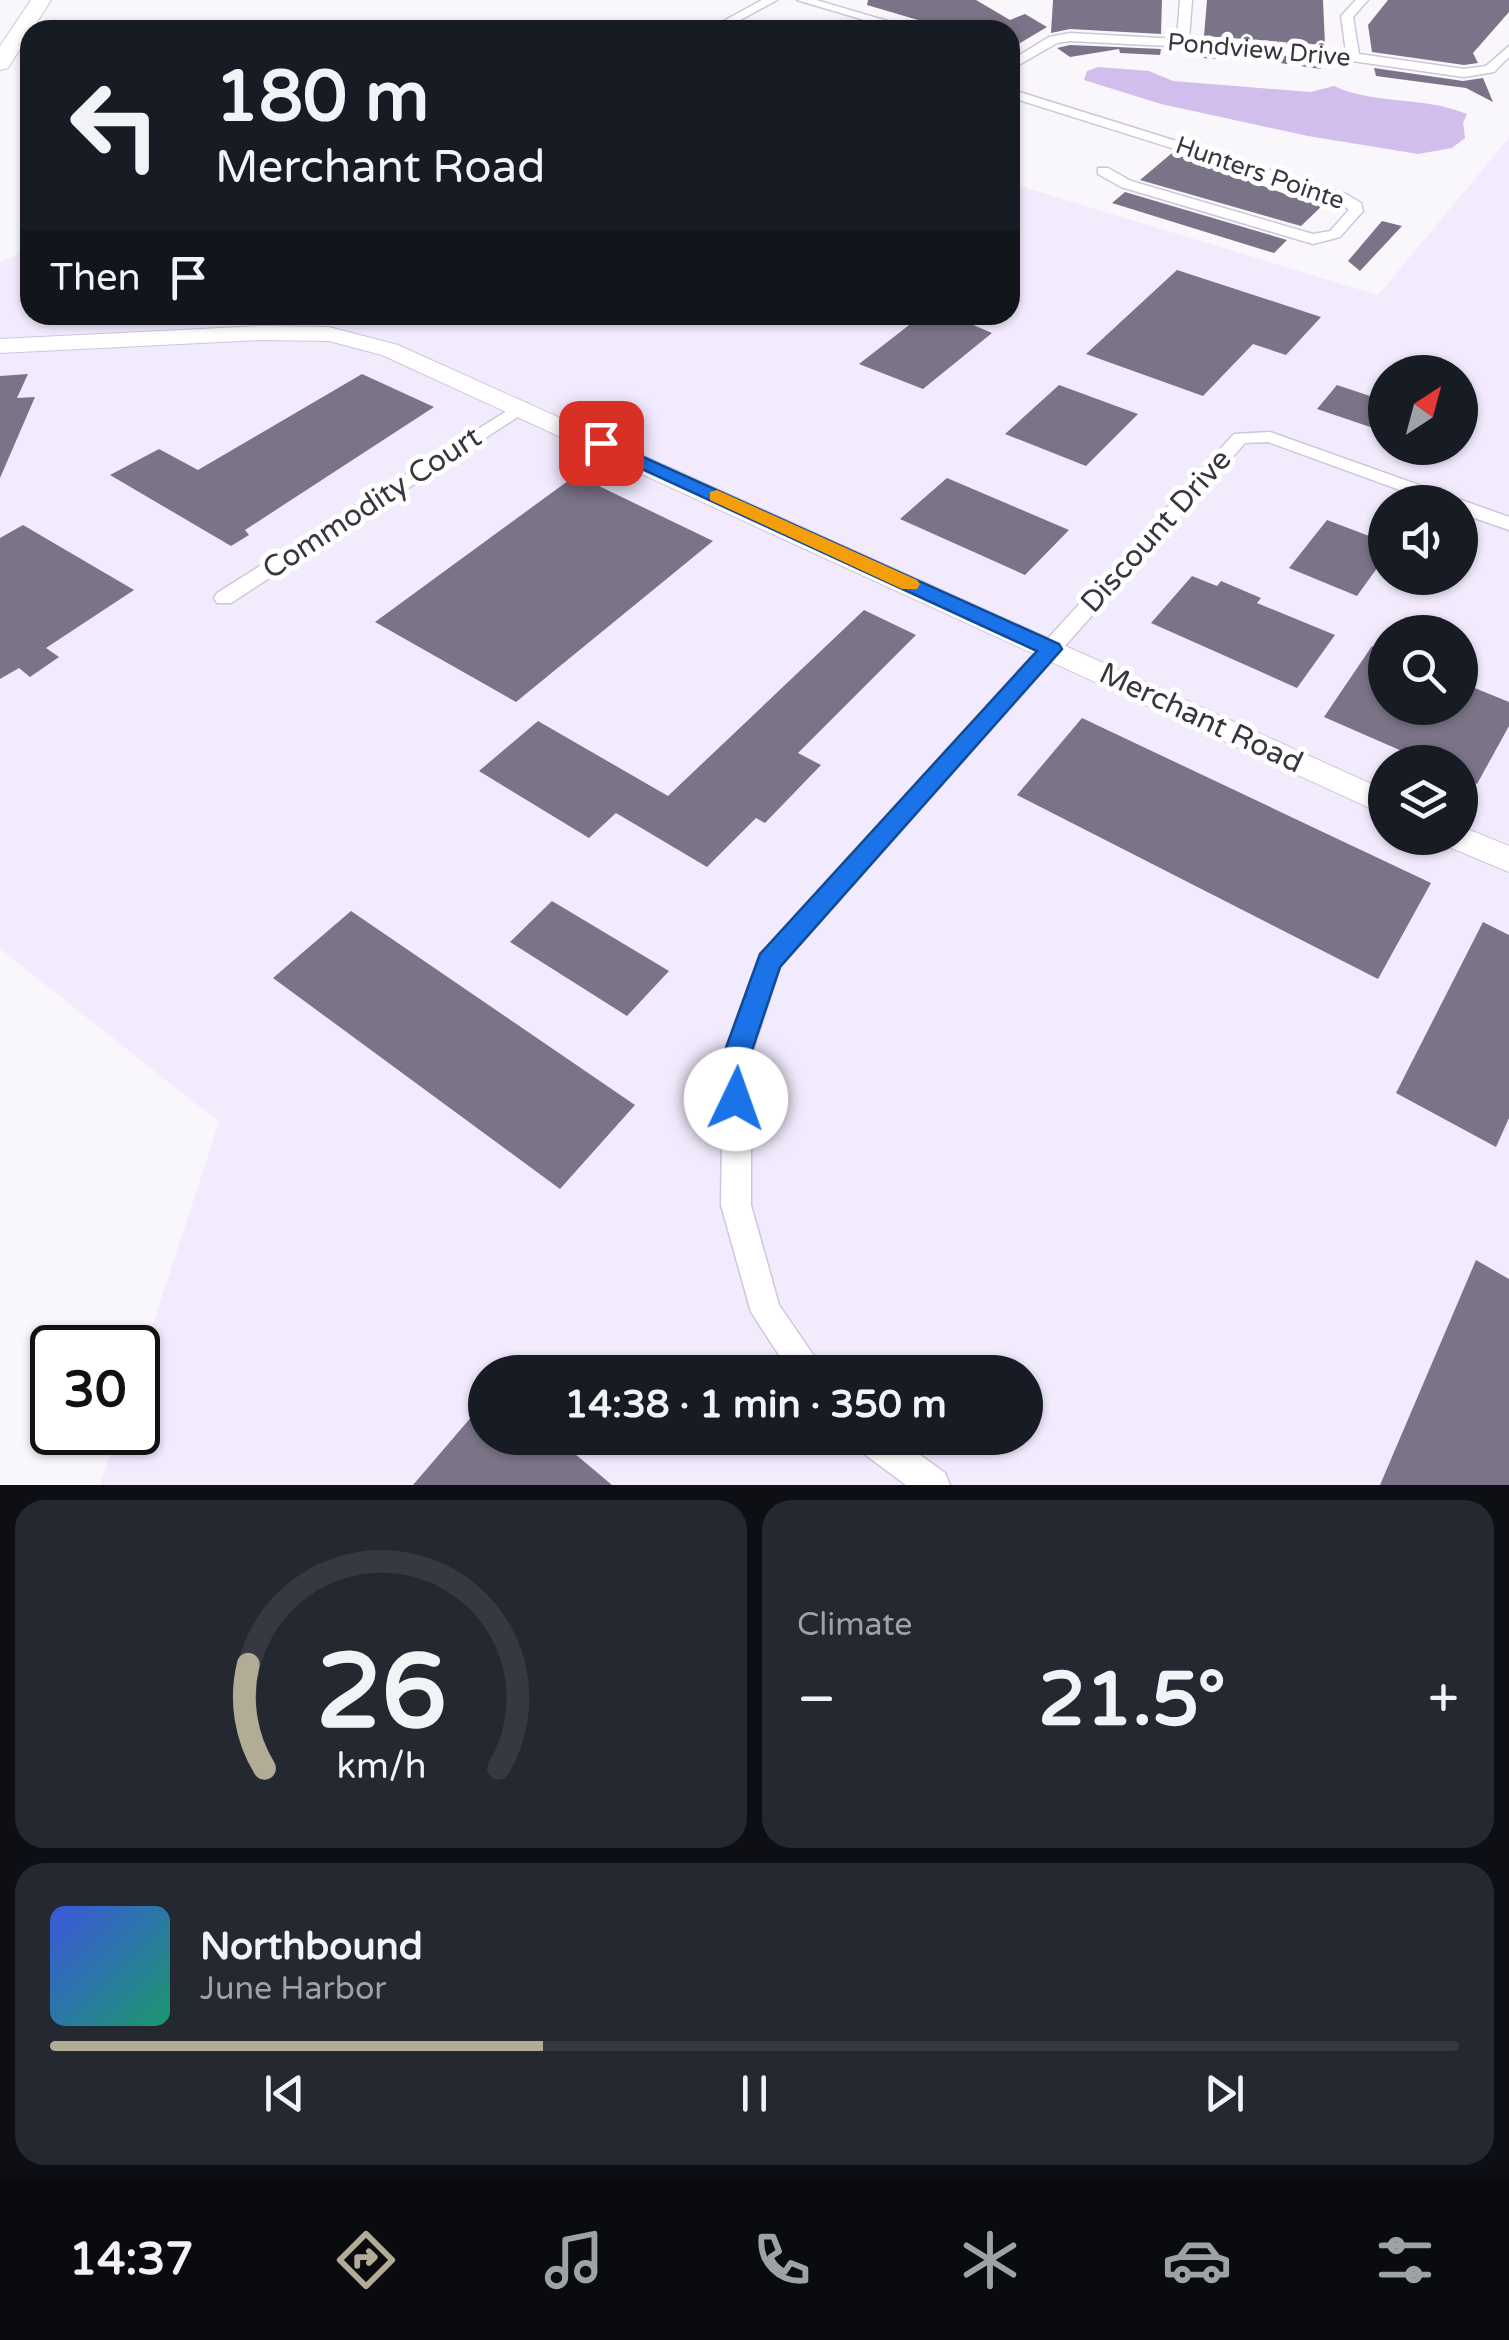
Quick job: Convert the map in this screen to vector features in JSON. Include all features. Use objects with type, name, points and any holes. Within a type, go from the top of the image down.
[{"type":"highway","points":[[22,20],[41,0]]},
{"type":"highway","points":[[0,63],[9,34]]},
{"type":"street","points":[[732,20],[771,0]]},
{"type":"street","points":[[802,0],[875,20]]},
{"type":"street","points":[[1183,42],[1186,0]]},
{"type":"street","points":[[1353,58],[1347,16],[1362,0]]},
{"type":"street","name":"Pondview Drive","points":[[1020,58],[1060,38],[1289,48],[1464,73],[1490,69],[1504,55]]},
{"type":"street","name":"Hunters Pointe","points":[[1020,96],[1342,197],[1356,211],[1335,234],[1314,239],[1127,184],[1103,172]]},
{"type":"street","name":"Merchant Road","points":[[0,346],[261,333],[329,334],[390,350],[1368,795]]},
{"type":"street","name":"Commodity Court","points":[[224,598],[521,407]]},
{"type":"street","name":"Discount Drive","points":[[797,1355],[766,1312],[736,1205],[736,1056],[769,962],[1233,444],[1254,434],[1287,442],[1404,485]]},
{"type":"street","points":[[1478,513],[1509,524]]},
{"type":"street","points":[[1478,846],[1509,860]]},
{"type":"street","points":[[893,1455],[933,1485]]},
{"type":"shaded area","points":[[1098,67],[1149,71],[1173,81],[1311,92],[1334,86],[1366,96],[1451,108],[1467,114],[1463,123],[1465,138],[1452,148],[1418,154],[1308,136],[1161,104],[1084,80],[1087,71]]},
{"type":"shaded area","points":[[1509,138],[1509,1485],[100,1485],[110,1455],[160,1455],[160,1325],[153,1325],[219,1122],[0,949],[0,262],[20,253],[20,325],[1020,325],[1020,186],[1378,295]]},
{"type":"building","points":[[868,0],[976,0],[1010,20],[918,20],[867,5]]},
{"type":"building","points":[[1053,0],[1162,0],[1161,34],[1070,29],[1051,33]]},
{"type":"building","points":[[1207,0],[1323,0],[1325,45],[1204,36]]},
{"type":"building","points":[[1388,0],[1509,0],[1509,12],[1473,53],[1478,63],[1464,65],[1372,52],[1368,25]]},
{"type":"building","points":[[1025,14],[1047,27],[1020,43],[1020,20],[1010,20]]},
{"type":"building","points":[[1070,45],[1161,49],[1160,55],[1120,53],[1119,49],[1070,57],[1057,48]]},
{"type":"building","points":[[1202,51],[1323,61],[1321,69],[1259,60],[1201,58]]},
{"type":"building","points":[[1374,68],[1463,81],[1483,78],[1493,102],[1466,88],[1376,76]]},
{"type":"building","points":[[1172,153],[1285,194],[1289,190],[1326,202],[1301,226],[1140,180]]},
{"type":"building","points":[[1125,192],[1287,240],[1274,253],[1112,203]]},
{"type":"building","points":[[1382,221],[1402,226],[1360,271],[1348,261]]},
{"type":"building","points":[[1177,270],[1321,317],[1286,355],[1253,344],[1203,396],[1086,354]]},
{"type":"building","points":[[909,325],[973,325],[992,333],[923,389],[859,364]]},
{"type":"building","points":[[28,374],[17,398],[35,397],[0,478],[0,376]]},
{"type":"building","points":[[362,374],[434,407],[245,530],[249,535],[231,546],[110,475],[159,449],[198,470]]},
{"type":"building","points":[[1059,385],[1138,414],[1086,466],[1005,434]]},
{"type":"building","points":[[1337,385],[1368,395],[1368,426],[1317,409]]},
{"type":"building","points":[[576,475],[713,541],[516,702],[375,622]]},
{"type":"building","points":[[947,478],[1069,530],[1025,575],[900,519]]},
{"type":"building","points":[[1327,520],[1368,536],[1368,581],[1357,596],[1289,568]]},
{"type":"building","points":[[23,525],[134,590],[46,648],[59,657],[30,677],[19,668],[0,679],[0,538]]},
{"type":"building","points":[[1192,576],[1217,586],[1221,581],[1261,598],[1257,603],[1335,635],[1297,688],[1151,623]]},
{"type":"building","points":[[864,610],[916,635],[798,753],[821,765],[765,823],[756,818],[707,867],[616,813],[589,838],[479,771],[538,721],[668,796]]},
{"type":"building","points":[[1368,652],[1368,725],[1478,725],[1478,689],[1509,702],[1509,726],[1478,782],[1478,745],[1388,745],[1324,717]]},
{"type":"building","points":[[1082,718],[1431,883],[1378,979],[1017,795]]},
{"type":"building","points":[[552,901],[669,971],[627,1016],[510,942]]},
{"type":"building","points":[[351,911],[635,1105],[560,1189],[273,978]]},
{"type":"building","points":[[1483,922],[1509,935],[1509,1118],[1496,1147],[1396,1093]]},
{"type":"building","points":[[1476,1260],[1509,1279],[1509,1485],[1380,1485]]},
{"type":"building","points":[[468,1421],[468,1455],[576,1455],[612,1485],[413,1485]]},
{"type":"slow traffic","points":[[717,496],[910,584]]},
{"type":"route","points":[[601,443],[1051,649],[769,962],[736,1056],[736,1099]]}]
